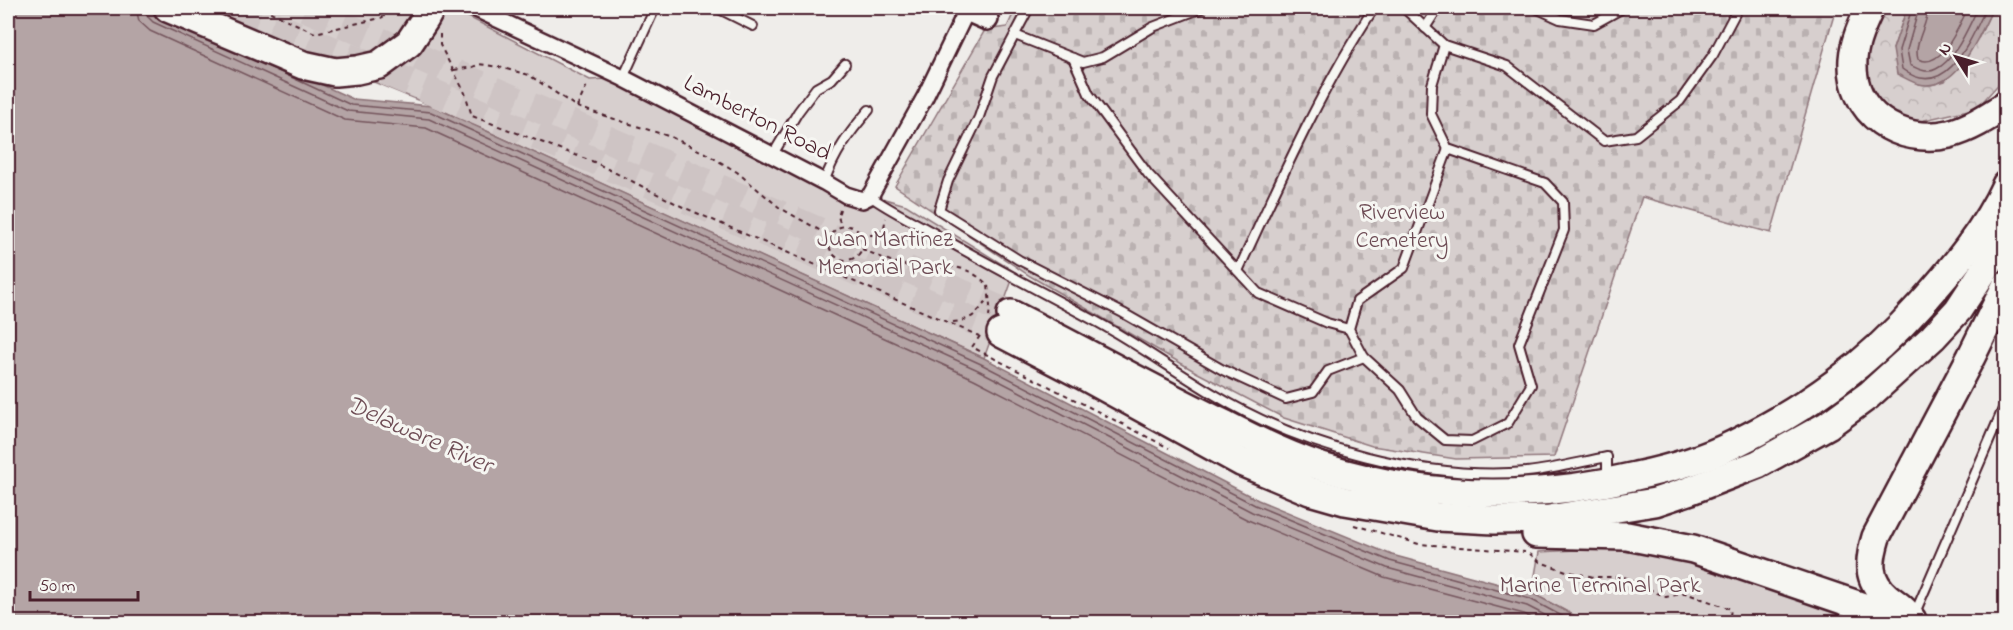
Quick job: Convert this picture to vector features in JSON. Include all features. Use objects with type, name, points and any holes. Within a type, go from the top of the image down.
[{"type":"highway","points":[[168,8],[303,65],[335,72],[379,65],[409,43],[425,19],[435,18]]},
{"type":"highway","points":[[1870,8],[1854,51],[1853,62],[1857,88],[1863,101],[1880,121],[1897,132],[1916,136],[1950,134],[1972,126],[2006,105]]},
{"type":"highway","points":[[993,326],[1093,356],[1176,401],[1271,447],[1321,466],[1365,479],[1436,490],[1492,494],[1546,491],[1607,483],[1676,466],[1733,445],[1778,421],[1843,379],[1890,338],[1936,288],[1980,231],[2006,185]]},
{"type":"highway","points":[[993,326],[1220,451],[1310,491],[1345,501],[1438,517],[1494,520],[1538,519],[1586,514],[1655,502],[1758,464],[1828,425],[1903,366],[1958,310],[2006,237]]},
{"type":"highway","points":[[1914,622],[1902,607],[1887,598],[1878,587],[1870,564],[1872,550],[1876,537],[2006,286]]},
{"type":"highway","points":[[1438,517],[1492,534],[1627,537],[1694,549],[1887,615],[1914,622]]},
{"type":"street","name":"Lamberton Road","points":[[474,8],[622,78],[846,195],[862,200],[873,198]]},
{"type":"street","points":[[873,198],[972,12]]},
{"type":"lane","points":[[622,78],[655,8]]},
{"type":"lane","points":[[717,8],[753,26]]},
{"type":"lane","points":[[1029,8],[993,76],[979,117],[948,181],[939,210],[1019,260],[1123,313],[1223,370],[1286,399],[1313,392],[1328,371],[1364,357]]},
{"type":"lane","points":[[1015,35],[1083,62],[1103,57],[1153,27],[1202,8]]},
{"type":"lane","points":[[1238,271],[1278,184],[1341,60],[1374,8]]},
{"type":"lane","points":[[1404,8],[1444,45],[1507,66],[1604,141],[1636,136],[1680,101],[1713,55],[1738,8]]},
{"type":"lane","points":[[1425,28],[1438,8]]},
{"type":"lane","points":[[1536,8],[1560,19],[1594,24],[1623,8]]},
{"type":"lane","points":[[1444,45],[1432,85],[1431,114],[1448,149],[1545,183],[1563,202],[1564,230],[1519,344],[1530,386],[1508,423],[1472,441],[1445,440],[1417,417],[1400,390],[1364,357],[1349,329],[1357,301],[1404,268],[1448,149]]},
{"type":"lane","points":[[1073,58],[1089,94],[1148,174],[1258,293],[1327,323],[1349,329]]},
{"type":"lane","points":[[772,156],[798,112],[816,88],[832,79],[845,64]]},
{"type":"lane","points":[[824,182],[834,157],[845,139],[869,110]]},
{"type":"lane","points":[[873,198],[1101,325],[1215,396],[1283,430],[1313,441],[1390,462],[1455,471],[1528,472],[1607,457],[1607,483]]},
{"type":"lane","points":[[1914,622],[2006,402]]},
{"type":"path","points":[[262,8],[315,33],[381,18],[399,8]]},
{"type":"path","points":[[435,18],[440,45],[465,93],[472,116],[594,162],[683,207],[952,322],[993,326]]},
{"type":"path","points":[[454,70],[473,68],[479,64],[529,75],[577,107],[671,137],[737,172],[780,208],[830,236]]},
{"type":"path","points":[[577,107],[588,83]]},
{"type":"path","points":[[861,235],[878,235],[884,227],[885,210],[873,198]]},
{"type":"path","points":[[841,226],[838,216],[842,203]]},
{"type":"path","points":[[841,226],[853,227],[861,235],[862,249],[855,257],[844,260],[831,252],[829,242],[830,236],[841,226]]},
{"type":"path","points":[[862,249],[906,265],[956,266],[978,276],[988,285],[993,326]]},
{"type":"path","points":[[844,260],[844,277]]},
{"type":"path","points":[[952,322],[968,320],[988,299]]},
{"type":"path","points":[[993,326],[972,346],[1115,422],[1176,451]]},
{"type":"path","points":[[1348,523],[1419,544],[1528,552],[1540,562],[1569,572],[1594,577],[1624,577],[1666,597],[1685,593],[1731,609],[1729,622]]},
{"type":"green space","points":[[191,8],[410,8],[412,20],[398,42],[340,67]]},
{"type":"green space","name":"Juan Martinez Memorial Park","points":[[451,8],[590,80],[623,78],[824,182],[906,205],[1015,272],[984,358],[432,106],[369,80]]},
{"type":"green space","name":"Riverview Cemetery","points":[[1016,8],[1836,8],[1771,233],[1642,197],[1554,457],[1456,459],[1372,446],[1284,418],[1196,372],[1030,276],[895,186],[985,30],[1007,27]]},
{"type":"green space","points":[[1880,8],[1907,8],[1893,49],[1918,84],[1931,85],[1945,81],[1979,37],[1993,8],[2005,8],[2005,77],[1977,108],[1916,122],[1886,109],[1864,80],[1868,28]]},
{"type":"green space","name":"Marine Terminal Park","points":[[1594,549],[1650,553],[1688,562],[1877,622],[1586,622],[1532,593],[1539,552]]},
{"type":"water","name":"Delaware River","points":[[8,8],[153,8],[353,99],[432,106],[984,358],[1258,500],[1392,555],[1532,593],[1586,622],[8,622]]},
{"type":"water","points":[[1907,8],[1993,8],[1974,46],[1956,71],[1945,80],[1933,84],[1919,84],[1897,74],[1893,49]]},
{"type":"tunnel","points":[[234,8],[1001,333]]},
{"type":"tunnel","points":[[305,8],[1011,314]]}]
